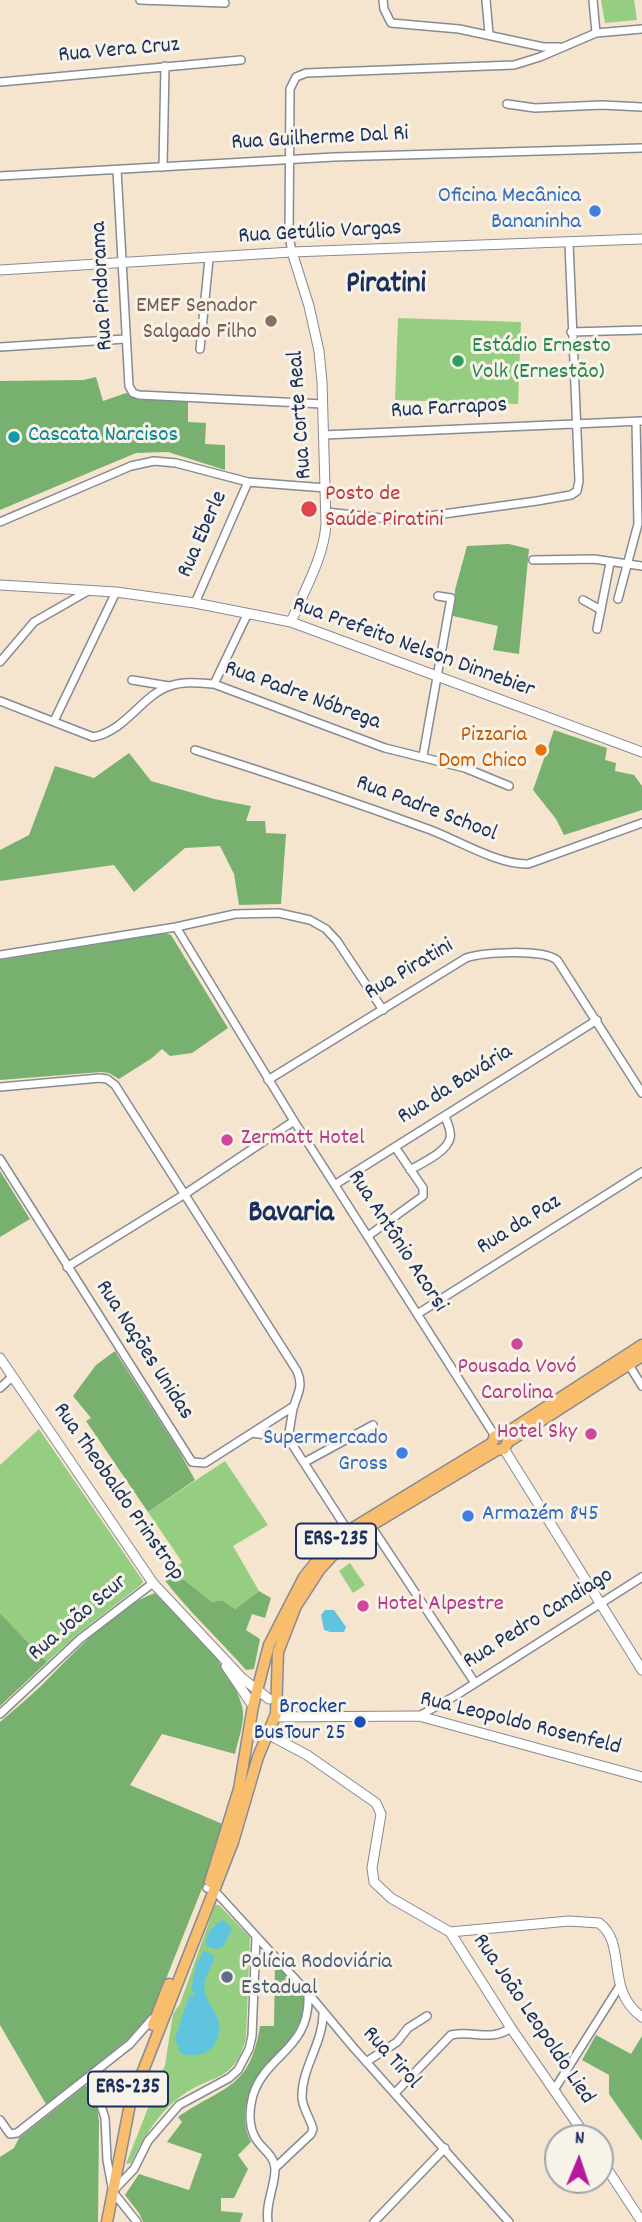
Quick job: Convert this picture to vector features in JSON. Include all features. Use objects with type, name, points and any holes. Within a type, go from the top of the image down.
[{"type":"main road","name":"ERS-235","points":[[107,2222],[113,2192],[120,2115],[161,2004],[233,1842],[274,1710],[278,1652],[296,1605],[310,1582],[343,1544],[642,1345]]},
{"type":"main road","name":"ERS-235","points":[[114,2179],[130,2104],[211,1889],[239,1788],[269,1645],[296,1590],[325,1551],[348,1531],[642,1356]]},
{"type":"main road","points":[[261,1699],[274,1710],[266,1722],[254,1710],[261,1699]]},
{"type":"main road","points":[[254,1710],[268,1731]]},
{"type":"street","points":[[140,0],[225,3]]},
{"type":"street","points":[[383,0],[391,23],[459,29],[542,47],[563,47],[596,33],[642,29]]},
{"type":"street","points":[[485,0],[489,34]]},
{"type":"street","points":[[593,0],[596,33]]},
{"type":"street","name":"Rua Corte Real","points":[[291,622],[324,540],[326,488],[319,351],[289,236],[290,89],[296,77],[306,73],[493,67],[540,58],[563,47]]},
{"type":"street","name":"Rua Vera Cruz","points":[[0,82],[241,60]]},
{"type":"street","points":[[163,167],[165,66]]},
{"type":"street","points":[[507,104],[535,108],[602,105],[642,107]]},
{"type":"street","name":"Rua Guilherme Dal Ri","points":[[0,176],[289,159],[642,148]]},
{"type":"street","name":"Rua Pindorama","points":[[117,170],[125,339],[129,386],[133,393],[323,404]]},
{"type":"street","name":"Rua Getúlio Vargas","points":[[0,270],[292,253],[642,239]]},
{"type":"street","points":[[326,512],[370,518],[413,519],[537,501],[572,495],[577,491],[579,481],[569,243]]},
{"type":"street","points":[[200,349],[209,259]]},
{"type":"street","points":[[571,332],[642,330]]},
{"type":"street","points":[[0,347],[125,339]]},
{"type":"street","points":[[576,423],[639,421],[638,524],[618,599]]},
{"type":"street","name":"Rua Farrapos","points":[[324,435],[576,423]]},
{"type":"street","points":[[0,522],[131,466],[154,461],[176,463],[248,482],[326,488]]},
{"type":"street","name":"Rua Eberle","points":[[195,603],[248,482]]},
{"type":"street","points":[[534,560],[581,558],[642,566]]},
{"type":"street","points":[[597,629],[610,563]]},
{"type":"street","name":"Rua Prefeito Nelson Dinnebier","points":[[0,585],[116,592],[195,603],[291,622],[642,752]]},
{"type":"street","points":[[0,662],[34,622],[92,589]]},
{"type":"street","points":[[54,721],[116,592]]},
{"type":"street","points":[[423,756],[451,598],[438,596]]},
{"type":"street","points":[[583,600],[601,610]]},
{"type":"street","points":[[214,684],[247,615]]},
{"type":"street","name":"Rua Padre Nóbrega","points":[[132,680],[169,686],[214,684],[385,748],[465,768],[509,786]]},
{"type":"street","points":[[0,701],[93,737],[113,730],[169,686]]},
{"type":"street","name":"Rua Padre School","points":[[195,750],[328,793],[434,831],[502,861],[517,864],[528,864],[642,823]]},
{"type":"street","points":[[0,955],[176,927],[235,914],[279,913],[310,920],[326,929],[383,1010]]},
{"type":"street","name":"Rua Antônio Acorsi","points":[[176,927],[268,1080],[419,1313],[642,1670]]},
{"type":"street","name":"Rua Piratini","points":[[268,1080],[466,958],[478,953],[546,954],[557,960],[642,1093]]},
{"type":"street","name":"Rua da Bavária","points":[[336,1184],[597,1020]]},
{"type":"street","points":[[0,1087],[100,1078],[111,1081],[297,1371],[301,1385],[300,1394],[294,1406],[288,1438],[348,1531]]},
{"type":"street","points":[[410,1170],[449,1142],[451,1135],[445,1116]]},
{"type":"street","points":[[66,1267],[185,1194],[294,1121]]},
{"type":"street","points":[[368,1236],[421,1199],[423,1188],[395,1147]]},
{"type":"street","name":"Rua Nações Unidas","points":[[0,1159],[192,1462],[205,1463],[294,1406]]},
{"type":"street","name":"Rua da Paz","points":[[419,1313],[642,1172]]},
{"type":"street","name":"Rua Theobaldo Prinstrop","points":[[0,1358],[153,1583],[242,1678],[258,1689],[274,1710]]},
{"type":"street","points":[[629,1364],[642,1386]]},
{"type":"street","points":[[0,1388],[12,1377]]},
{"type":"street","points":[[305,1462],[373,1425]]},
{"type":"street","points":[[251,1433],[288,1438]]},
{"type":"street","points":[[371,1526],[474,1683]]},
{"type":"street","name":"Rua Pedro Candiago","points":[[419,1716],[642,1577]]},
{"type":"street","name":"Rua João Scur","points":[[0,1714],[80,1639],[153,1583]]},
{"type":"street","name":"Rua Theobaldo Prinstrop","points":[[212,1643],[254,1710]]},
{"type":"street","name":"Rua Leopoldo Rosenfeld","points":[[274,1710],[304,1716],[419,1716],[642,1777]]},
{"type":"street","name":"Rua João Leopoldo Lied","points":[[268,1731],[376,1803],[381,1814],[373,1858],[374,1882],[391,1898],[450,1932],[511,2028],[577,2124]]},
{"type":"street","name":"Rua Tirol","points":[[211,1889],[308,1993],[509,2222]]},
{"type":"street","points":[[450,1932],[569,1921],[599,1923],[610,1936],[619,1987],[630,2007],[642,2017]]},
{"type":"street","points":[[113,2192],[134,2169],[148,2141],[179,2105],[229,2078],[242,2064],[252,2036],[257,1937]]},
{"type":"street","points":[[554,2090],[619,1987]]},
{"type":"street","points":[[268,2222],[275,2168],[272,2158],[256,2140],[252,2131],[250,2108],[256,2087],[293,2044],[307,2020],[308,1993]]},
{"type":"street","points":[[0,2120],[10,2134],[17,2133],[140,2034],[161,2004]]},
{"type":"street","points":[[275,2168],[312,2134],[311,2122],[304,2108],[303,2085],[322,2031],[324,2012]]},
{"type":"street","points":[[366,2062],[397,2042],[408,2028],[427,2016]]},
{"type":"street","points":[[395,2093],[451,2035],[460,2033],[493,2036],[511,2028]]},
{"type":"street","points":[[91,2076],[105,2118],[107,2160],[113,2192],[137,2222]]},
{"type":"street","points":[[374,2222],[445,2148]]},
{"type":"street","points":[[614,2179],[642,2222]]},
{"type":"green space","points":[[601,0],[634,0],[637,20],[605,23]]},
{"type":"green space","name":"Estádio Ernesto Volk (Ernestão)","points":[[398,318],[521,322],[518,404],[395,400]]},
{"type":"green space","points":[[96,377],[103,401],[126,393],[142,398],[188,401],[188,422],[206,423],[205,444],[225,445],[225,470],[168,452],[136,453],[0,510],[0,381],[83,380]]},
{"type":"green space","points":[[509,544],[529,549],[519,654],[493,650],[498,626],[453,616],[455,590],[467,546]]},
{"type":"green space","points":[[554,730],[607,748],[605,760],[616,763],[615,771],[634,775],[642,786],[642,810],[564,835],[556,819],[533,790]]},
{"type":"green space","points":[[129,753],[151,781],[214,799],[251,806],[246,821],[265,821],[266,833],[286,834],[281,904],[239,905],[234,874],[220,846],[185,848],[134,892],[114,865],[0,881],[0,850],[29,835],[55,766],[94,778]]},
{"type":"green space","points":[[165,933],[171,935],[228,1028],[192,1053],[170,1056],[162,1049],[119,1079],[101,1072],[0,1080],[0,960]]},
{"type":"green space","points":[[0,1171],[30,1219],[0,1237]]},
{"type":"green space","points":[[115,1351],[195,1480],[148,1512],[86,1421],[91,1418],[73,1396],[96,1365]]},
{"type":"green space","points":[[39,1429],[143,1581],[47,1662],[0,1613],[0,1465]]},
{"type":"green space","points":[[225,1461],[268,1525],[233,1546],[259,1591],[235,1609],[222,1600],[212,1602],[173,1571],[182,1562],[148,1512]]},
{"type":"green space","points":[[350,1563],[365,1585],[353,1593],[339,1571]]},
{"type":"green space","points":[[173,1571],[212,1602],[222,1600],[235,1609],[259,1591],[271,1598],[265,1618],[252,1614],[246,1630],[260,1639],[254,1669],[246,1670],[163,1578]]},
{"type":"green space","points":[[155,1593],[193,1631],[228,1674],[242,1706],[242,1724],[235,1754],[162,1734],[130,1785],[225,1825],[152,2014],[139,2030],[47,2106],[0,2025],[0,1722],[109,1621]]},
{"type":"green space","points":[[0,1613],[47,1662],[0,1706]]},
{"type":"green space","points":[[215,1905],[219,1905],[250,1937],[246,2038],[230,2070],[175,2100],[147,2134],[131,2163],[126,2164],[165,2065],[173,2014],[180,2004]]},
{"type":"green space","points":[[275,1964],[299,1988],[305,2003],[297,2028],[280,2053],[254,2082],[248,2097],[245,2120],[251,2142],[238,2155],[248,2169],[234,2198],[221,2198],[221,2211],[243,2213],[240,2222],[143,2222],[125,2195],[139,2174],[189,2190],[202,2154],[167,2142],[182,2122],[178,2117],[222,2091],[242,2074],[256,2047],[260,2026],[274,2026]]},
{"type":"green space","points":[[596,2035],[631,2054],[642,2036],[642,2141],[609,2094],[609,2075],[582,2060]]},
{"type":"green space","points":[[86,2085],[97,2108],[99,2121],[98,2222],[0,2222],[0,2157],[14,2148],[19,2138]]},
{"type":"water","points":[[325,1610],[334,1610],[346,1627],[344,1632],[324,1630],[321,1615]]},
{"type":"water","points":[[222,1920],[227,1922],[232,1930],[223,1947],[216,1949],[206,1946],[210,1931]]},
{"type":"water","points":[[203,1951],[214,1955],[204,1987],[218,2019],[219,2032],[214,2046],[209,2050],[203,2054],[188,2055],[180,2053],[175,2038],[189,1996],[195,1994],[191,1990],[197,1961]]},
{"type":"place","name":"Oficina Mecânica Bananinha","points":[[595,211]]},
{"type":"place","name":"EMEF Senador Salgado Filho","points":[[271,321]]},
{"type":"place","name":"Estádio Ernesto Volk (Ernestão)","points":[[458,361]]},
{"type":"place","name":"Cascata Narcisos","points":[[14,437]]},
{"type":"place","name":"Posto de Saúde Piratini","points":[[309,509]]},
{"type":"place","name":"Pizzaria Dom Chico","points":[[541,750]]},
{"type":"place","name":"Zermatt Hotel","points":[[227,1140]]},
{"type":"place","name":"Pousada Vovó Carolina","points":[[517,1344]]},
{"type":"place","name":"Hotel Sky","points":[[591,1434]]},
{"type":"place","name":"Supermercado Gross","points":[[402,1453]]},
{"type":"place","name":"Armazém 845","points":[[468,1516]]},
{"type":"place","name":"Hotel Alpestre","points":[[363,1606]]},
{"type":"place","name":"Brocker BusTour 25","points":[[360,1722]]},
{"type":"place","name":"Polícia Rodoviária Estadual","points":[[227,1977]]},
{"type":"district","name":"Piratini","points":[[386,287]]},
{"type":"district","name":"Bavaria","points":[[291,1216]]}]
